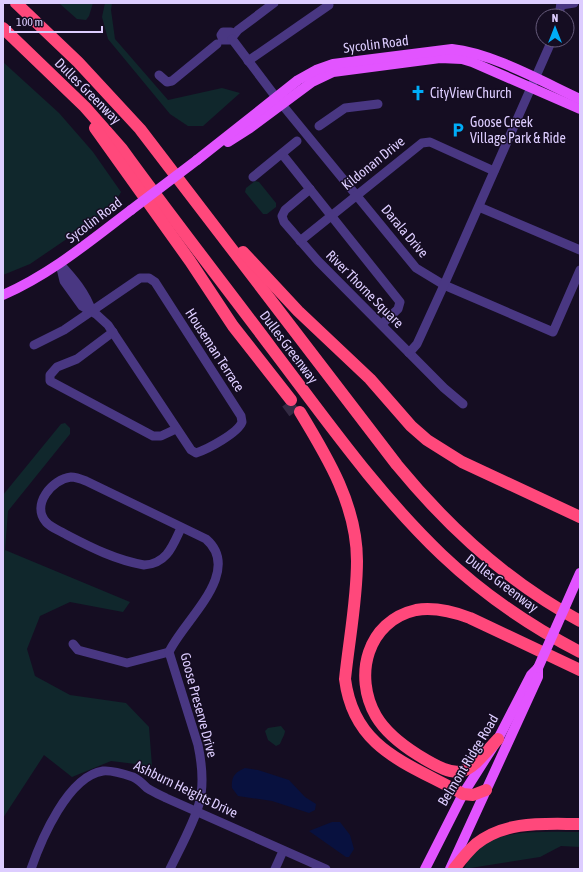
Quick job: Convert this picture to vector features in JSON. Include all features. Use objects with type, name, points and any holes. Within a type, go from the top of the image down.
[{"type":"highway","name":"Dulles Greenway","points":[[16,3],[78,62],[120,106],[159,153],[397,465],[423,496],[462,535],[495,564],[520,583],[580,621]]},
{"type":"highway","name":"Dulles Greenway","points":[[3,28],[59,84],[85,107],[122,149],[360,465],[405,517],[442,555],[479,587],[529,623],[580,652]]},
{"type":"highway","points":[[59,84],[97,130],[190,261],[233,326],[280,386],[289,401]]},
{"type":"highway","points":[[208,217],[298,311],[356,365],[412,426],[446,453],[484,473],[580,516]]},
{"type":"highway","points":[[356,365],[360,377]]},
{"type":"highway","points":[[371,389],[378,396],[392,404]]},
{"type":"highway","points":[[298,414],[310,429],[333,469],[342,490],[355,534],[357,560],[356,582],[345,679],[347,694],[354,713],[361,727],[373,741],[389,754],[463,794],[473,795],[486,790]]},
{"type":"highway","points":[[562,508],[580,509]]},
{"type":"highway","points":[[498,739],[472,767],[458,772],[442,769],[401,744],[376,717],[367,696],[365,686],[364,670],[367,654],[377,635],[384,627],[397,618],[417,610],[444,611],[470,618],[580,670]]},
{"type":"highway","points":[[454,869],[476,844],[503,830],[528,825],[580,824]]},
{"type":"main road","name":"Sycolin Road","points":[[3,295],[21,287],[60,264],[279,100],[307,74],[324,66],[344,62],[452,49],[465,50],[490,58],[580,109]]},
{"type":"main road","name":"Sycolin Road","points":[[533,83],[580,99]]},
{"type":"main road","name":"Belmont Ridge Road","points":[[425,869],[463,794],[498,739],[531,675],[538,668],[580,573]]},
{"type":"main road","name":"Belmont Ridge Road","points":[[450,869],[538,677],[538,668]]},
{"type":"street","points":[[159,75],[167,82],[172,81],[274,3]]},
{"type":"street","points":[[561,4],[574,3]]},
{"type":"street","points":[[248,61],[329,5]]},
{"type":"street","name":"Darala Drive","points":[[229,38],[416,268],[444,285],[553,332],[580,270]]},
{"type":"street","points":[[409,353],[417,344],[444,285],[548,48]]},
{"type":"street","points":[[320,126],[346,108],[378,104]]},
{"type":"street","points":[[253,177],[297,141]]},
{"type":"street","name":"Kildonan Drive","points":[[300,241],[418,145],[426,142],[494,171]]},
{"type":"street","points":[[282,154],[400,302],[398,309],[382,324]]},
{"type":"street","name":"River Thorne Square","points":[[310,190],[285,210],[282,216],[284,222],[318,261],[409,353],[463,404]]},
{"type":"street","points":[[479,207],[580,250]]},
{"type":"street","name":"Houseman Terrace","points":[[60,264],[72,276],[88,301],[92,312],[108,325],[113,332],[191,450],[196,453],[204,450],[238,429],[242,424],[242,419],[155,282],[150,278],[140,278],[92,312]]},
{"type":"street","points":[[34,345],[64,330],[92,312]]},
{"type":"street","points":[[113,332],[76,358],[58,367],[49,377],[50,381],[54,385],[153,436],[161,436],[176,428]]},
{"type":"street","name":"Goose Preserve Drive","points":[[170,869],[196,812],[202,785],[201,760],[198,745],[169,652],[174,640],[214,585],[219,566],[218,559],[212,544],[206,539],[79,478],[66,478],[56,482],[45,494],[40,506],[43,517],[47,523],[55,528],[102,553],[137,563],[151,564],[164,558],[169,553],[181,528]]},
{"type":"street","points":[[73,644],[78,650],[127,663],[169,652]]},
{"type":"street","name":"Ashburn Heights Drive","points":[[31,869],[39,846],[56,813],[72,791],[87,778],[103,771],[135,777],[148,788],[196,812],[326,869]]},
{"type":"street","points":[[275,869],[283,851]]},
{"type":"green space","points":[[59,3],[93,3],[89,16],[86,20],[77,19]]},
{"type":"green space","points":[[105,3],[112,3],[111,10],[115,39],[168,100],[222,88],[240,93],[203,126],[188,126],[170,114],[108,39],[102,17]]},
{"type":"green space","points":[[3,62],[59,113],[93,152],[121,192],[112,207],[96,219],[30,264],[3,275]]},
{"type":"green space","points":[[255,181],[259,182],[276,203],[276,207],[267,214],[263,214],[245,192],[246,188]]},
{"type":"green space","points":[[65,423],[70,428],[70,434],[8,511],[5,550],[130,602],[123,612],[70,602],[40,616],[27,649],[35,676],[70,695],[126,703],[149,727],[152,766],[111,761],[72,777],[44,755],[3,818],[3,495],[61,424]]},
{"type":"green space","points":[[281,726],[285,732],[280,744],[276,746],[268,740],[265,731],[268,728]]},
{"type":"green space","points":[[580,832],[580,847],[561,846],[540,857],[464,869],[472,852],[481,844],[493,839],[523,833]]},
{"type":"shaded area","points":[[245,768],[258,770],[289,780],[305,797],[316,804],[315,810],[309,813],[272,801],[238,796],[232,788],[232,781],[236,773]]},
{"type":"shaded area","points":[[332,822],[340,822],[350,835],[354,849],[349,857],[346,857],[309,831]]},
{"type":"tunnel","points":[[287,403],[296,415]]},
{"type":"place","name":"CityView Church","points":[[418,93]]},
{"type":"place","name":"Goose Creek Village Park & Ride","points":[[458,130]]}]
